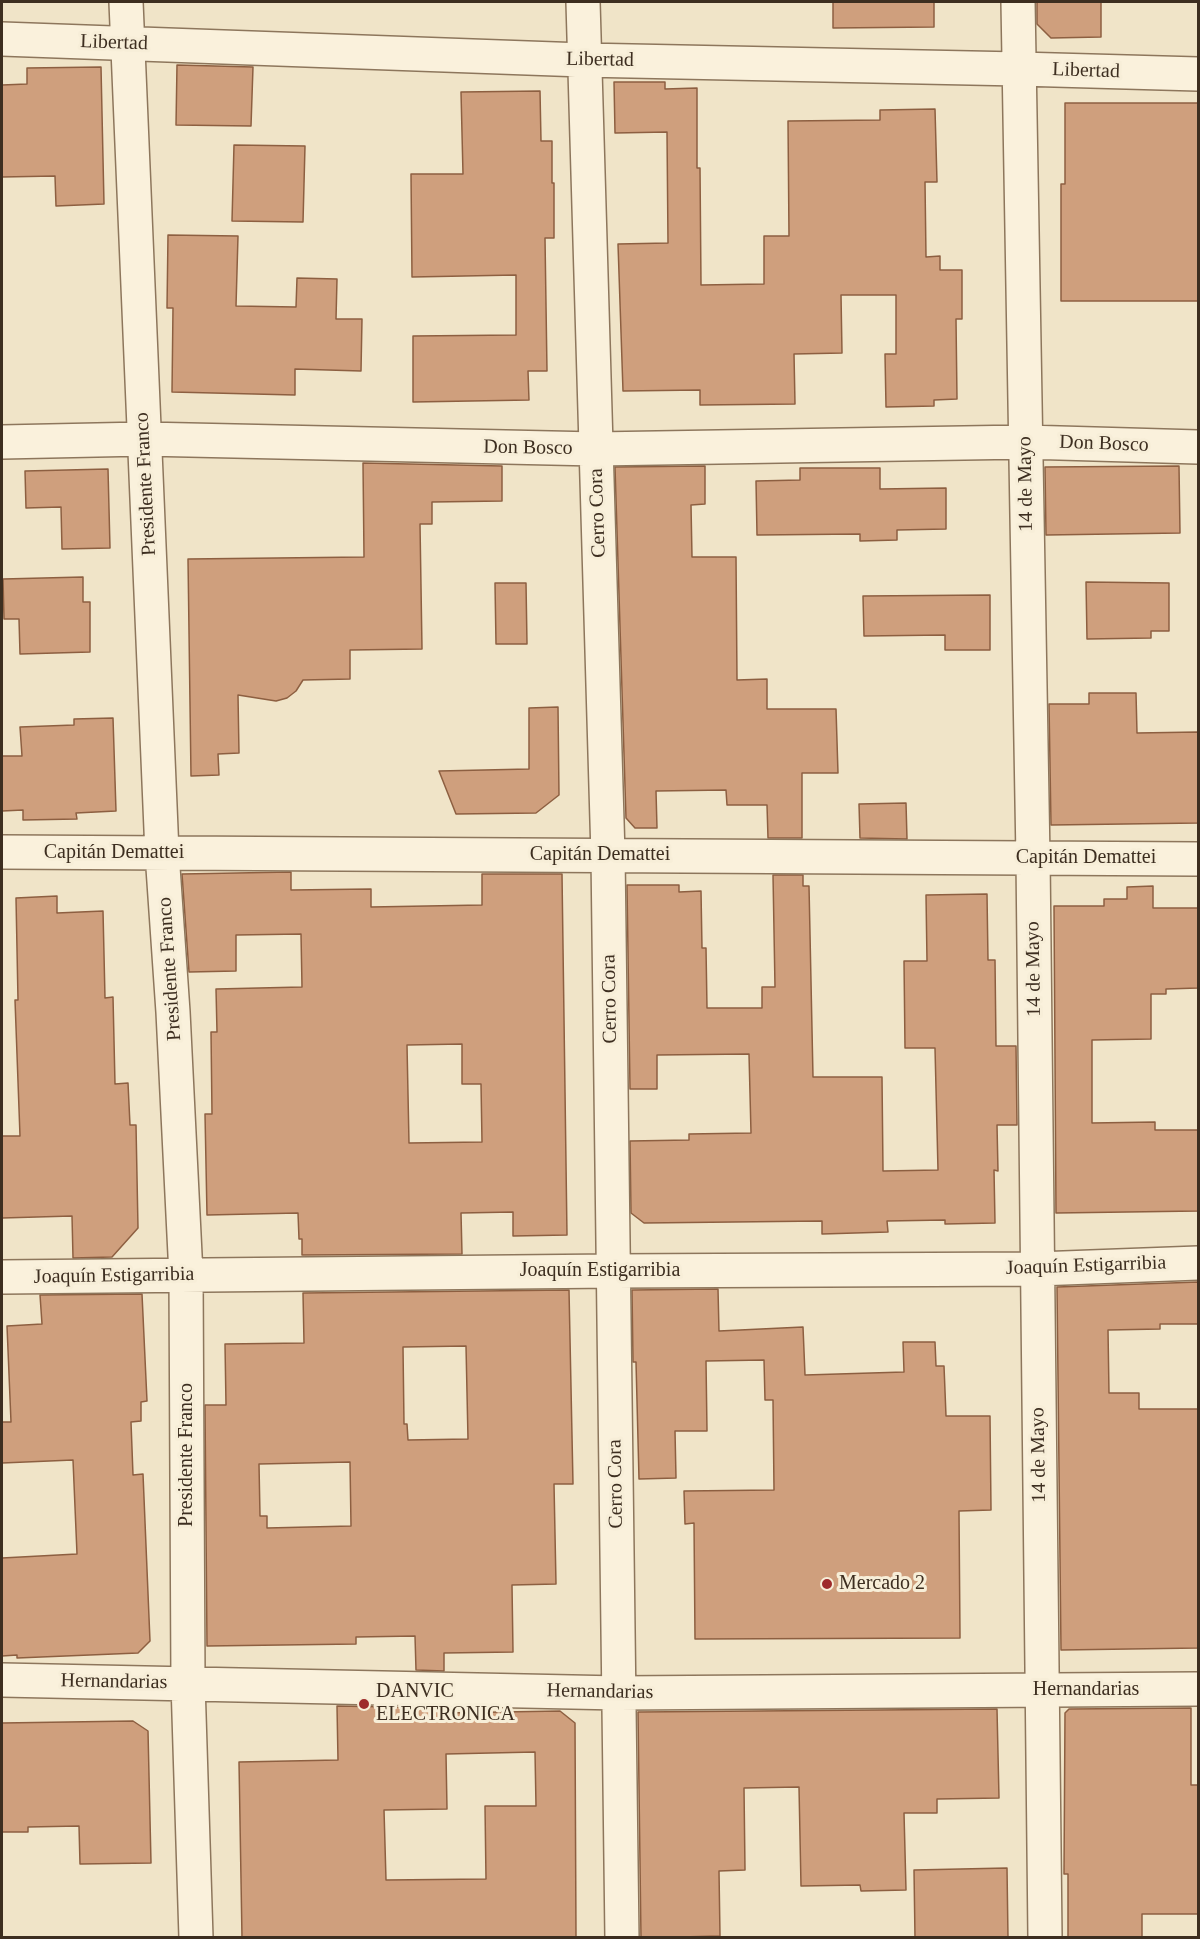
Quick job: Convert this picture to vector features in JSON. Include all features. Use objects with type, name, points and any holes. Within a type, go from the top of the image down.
[{"type":"street","name":"Presidente Franco","points":[[126,2],[162,853],[173,1012],[186,1275],[188,1683],[196,1938]]},
{"type":"street","name":"Cerro Cora","points":[[583,2],[608,855],[622,1938]]},
{"type":"street","name":"14 de Mayo","points":[[1018,2],[1033,858],[1045,1938]]},
{"type":"street","name":"Libertad","points":[[2,39],[583,60],[1198,74]]},
{"type":"street","name":"Don Bosco","points":[[2,442],[144,439],[596,449],[1025,442],[1198,447]]},
{"type":"street","name":"Capitán Demattei","points":[[2,852],[1198,859]]},
{"type":"street","name":"Joaquín Estigarribia","points":[[2,1277],[1037,1269],[1198,1263]]},
{"type":"street","name":"Hernandarias","points":[[2,1680],[619,1693],[1198,1689]]},
{"type":"building","points":[[833,2],[934,2],[934,27],[833,28]]},
{"type":"building","points":[[1037,2],[1101,2],[1101,37],[1051,38],[1037,24]]},
{"type":"building","points":[[177,65],[253,67],[251,126],[176,125]]},
{"type":"building","points":[[101,67],[104,204],[56,206],[55,176],[2,177],[2,85],[27,84],[27,68]]},
{"type":"building","points":[[614,82],[665,82],[665,89],[697,88],[701,285],[764,284],[764,236],[789,236],[788,121],[880,120],[880,110],[935,109],[937,182],[925,182],[926,257],[940,256],[940,270],[962,270],[962,319],[956,319],[957,399],[934,400],[934,406],[886,407],[885,354],[896,354],[896,295],[841,295],[842,353],[794,354],[795,404],[700,405],[700,390],[623,391],[618,244],[668,243],[667,132],[615,133]]},
{"type":"building","points":[[540,91],[541,141],[552,141],[552,183],[554,183],[554,238],[545,238],[547,371],[528,371],[529,400],[413,402],[413,336],[516,335],[516,275],[412,277],[411,174],[463,174],[461,92]]},
{"type":"building","points":[[1065,103],[1198,103],[1198,301],[1061,301],[1061,184],[1065,184]]},
{"type":"building","points":[[234,145],[305,146],[303,222],[232,221]]},
{"type":"building","points":[[168,235],[238,236],[236,306],[296,307],[297,278],[337,279],[336,319],[362,319],[361,371],[295,369],[295,395],[172,392],[173,308],[167,308]]},
{"type":"building","points":[[363,463],[502,466],[502,501],[432,502],[432,524],[420,524],[422,649],[350,650],[350,679],[303,680],[296,691],[287,698],[276,701],[238,695],[239,753],[218,754],[219,775],[191,776],[188,559],[364,557]]},
{"type":"building","points":[[705,466],[705,504],[691,505],[692,557],[736,557],[737,680],[767,679],[767,709],[836,709],[838,773],[802,773],[802,838],[768,838],[767,805],[727,805],[726,790],[656,791],[657,828],[635,828],[626,818],[615,467]]},
{"type":"building","points":[[1179,466],[1180,533],[1046,535],[1045,467]]},
{"type":"building","points":[[800,468],[880,468],[880,489],[946,488],[946,529],[897,530],[897,540],[860,541],[860,534],[757,535],[756,481],[800,480]]},
{"type":"building","points":[[108,469],[110,548],[62,549],[61,507],[26,508],[25,471]]},
{"type":"building","points":[[83,577],[83,602],[90,602],[90,652],[20,654],[19,619],[4,619],[3,579]]},
{"type":"building","points":[[1086,582],[1169,583],[1169,631],[1151,631],[1151,638],[1087,639]]},
{"type":"building","points":[[495,583],[526,583],[527,644],[496,644]]},
{"type":"building","points":[[990,595],[990,650],[945,650],[945,635],[864,636],[863,596]]},
{"type":"building","points":[[1089,693],[1136,693],[1137,733],[1198,732],[1198,823],[1051,825],[1049,704],[1089,704]]},
{"type":"building","points":[[558,707],[559,795],[536,813],[456,814],[439,771],[529,769],[529,708]]},
{"type":"building","points":[[113,718],[116,811],[76,813],[77,819],[23,820],[23,810],[2,811],[2,756],[22,756],[20,727],[74,725],[74,719]]},
{"type":"building","points":[[906,803],[907,839],[860,838],[859,804]]},
{"type":"building","points":[[291,872],[291,890],[371,889],[371,907],[482,905],[482,874],[562,874],[567,1235],[513,1236],[513,1212],[461,1213],[462,1254],[302,1255],[298,1213],[207,1215],[205,1114],[212,1114],[211,1032],[217,1032],[216,989],[302,987],[301,934],[236,935],[236,971],[189,972],[182,874]],"holes":[[[462,1044],[462,1084],[481,1084],[482,1142],[409,1143],[407,1045]]]},
{"type":"building","points":[[773,875],[803,875],[803,886],[809,886],[813,1077],[882,1077],[883,1171],[938,1170],[935,1048],[905,1048],[904,961],[927,961],[926,895],[987,894],[988,960],[995,960],[996,1046],[1016,1046],[1017,1125],[997,1125],[998,1171],[994,1170],[995,1223],[945,1224],[945,1220],[887,1221],[888,1232],[822,1234],[822,1221],[644,1223],[631,1213],[630,1141],[689,1140],[689,1134],[751,1133],[749,1054],[657,1055],[657,1089],[630,1089],[627,885],[679,885],[679,892],[701,891],[702,948],[706,948],[707,1008],[762,1008],[762,987],[775,987]]},
{"type":"building","points":[[1153,886],[1153,908],[1198,908],[1198,988],[1166,989],[1166,994],[1151,994],[1151,1039],[1092,1040],[1092,1123],[1155,1122],[1155,1130],[1198,1130],[1198,1211],[1056,1213],[1054,906],[1104,906],[1104,899],[1127,899],[1127,887]]},
{"type":"building","points":[[57,896],[57,913],[103,911],[105,998],[113,997],[115,1084],[128,1083],[130,1125],[136,1125],[138,1228],[112,1257],[73,1258],[72,1216],[2,1218],[2,1136],[20,1136],[15,1000],[18,1000],[16,898]]},
{"type":"building","points":[[1198,1282],[1198,1324],[1160,1324],[1160,1329],[1108,1330],[1109,1393],[1139,1393],[1139,1409],[1198,1409],[1198,1648],[1061,1650],[1057,1287]]},
{"type":"building","points":[[718,1289],[719,1331],[803,1327],[805,1375],[904,1372],[903,1342],[935,1342],[936,1366],[944,1366],[946,1416],[990,1416],[991,1510],[959,1511],[960,1638],[695,1639],[694,1523],[685,1524],[684,1491],[774,1490],[773,1400],[765,1400],[764,1360],[706,1361],[707,1431],[675,1431],[676,1478],[639,1479],[632,1290]]},
{"type":"building","points":[[569,1290],[573,1484],[554,1484],[556,1584],[512,1585],[513,1652],[444,1653],[444,1671],[416,1670],[415,1636],[356,1637],[356,1644],[207,1646],[205,1405],[226,1405],[225,1344],[304,1343],[303,1293]],"holes":[[[466,1346],[468,1439],[408,1440],[407,1424],[404,1424],[403,1347]],[[350,1462],[351,1526],[267,1528],[267,1516],[260,1516],[259,1464]]]},
{"type":"building","points":[[142,1294],[147,1401],[141,1402],[141,1421],[131,1422],[133,1475],[143,1474],[150,1641],[138,1653],[17,1658],[17,1655],[2,1656],[2,1558],[77,1554],[73,1460],[2,1463],[2,1422],[11,1422],[7,1326],[42,1324],[40,1295]]},
{"type":"building","points":[[337,1706],[445,1708],[445,1713],[560,1711],[575,1723],[576,1938],[242,1938],[239,1762],[338,1760]],"holes":[[[535,1752],[536,1806],[485,1806],[486,1879],[386,1880],[384,1810],[447,1809],[446,1754]]]},
{"type":"building","points":[[1191,1708],[1191,1785],[1198,1785],[1198,1914],[1142,1914],[1142,1938],[1068,1938],[1068,1874],[1064,1874],[1065,1713],[1069,1709]]},
{"type":"building","points":[[997,1709],[999,1798],[937,1799],[937,1813],[904,1813],[906,1890],[861,1891],[860,1885],[801,1886],[799,1787],[744,1788],[745,1870],[719,1871],[720,1936],[641,1938],[638,1712]]},
{"type":"building","points":[[133,1721],[148,1731],[151,1863],[80,1864],[79,1826],[28,1827],[28,1832],[2,1832],[2,1723]]},
{"type":"building","points":[[1007,1868],[1008,1938],[915,1938],[914,1870]]},
{"type":"place","name":"Mercado 2","points":[[827,1584]]},
{"type":"place","name":"DANVIC ELECTRONICA","points":[[364,1704]]}]
